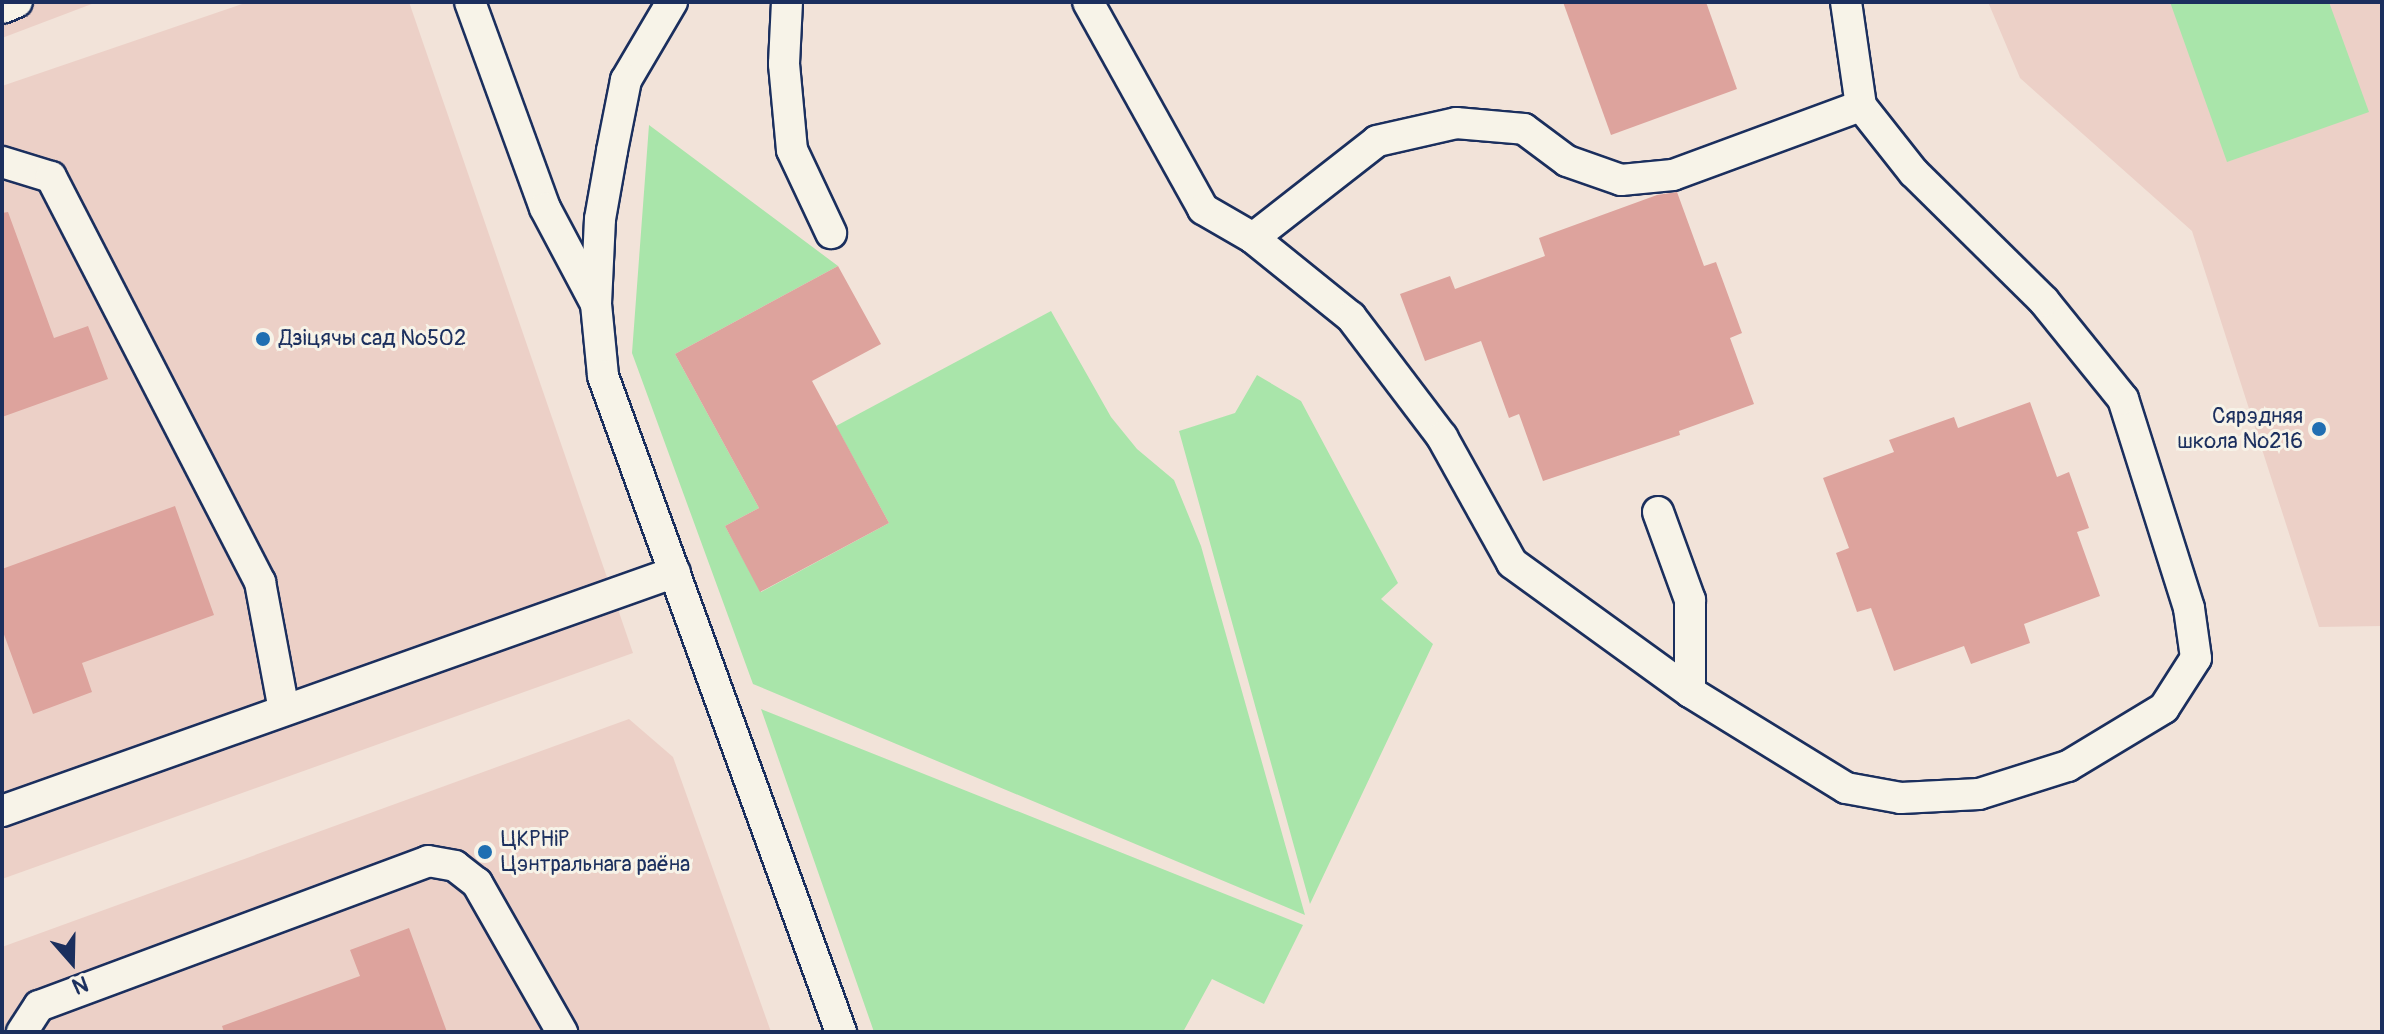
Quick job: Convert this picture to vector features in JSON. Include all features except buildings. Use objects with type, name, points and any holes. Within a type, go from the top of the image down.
[{"type":"lane","points":[[2,8],[17,2]]},
{"type":"lane","points":[[470,2],[545,208],[596,304]]},
{"type":"lane","points":[[672,2],[626,80],[600,219],[596,304],[603,376],[841,1032]]},
{"type":"lane","points":[[787,2],[784,64],[792,150],[831,233]]},
{"type":"lane","points":[[1088,2],[1203,209],[1253,238],[1351,317],[1442,437],[1512,563],[1690,692],[1846,788],[1901,798],[1979,794],[2068,766],[2164,708],[2196,658],[2189,608],[2123,399],[2054,311],[1914,173],[1861,106],[1846,2]]},
{"type":"lane","points":[[1253,238],[1377,141],[1456,123],[1524,129],[1567,161],[1621,180],[1673,175],[1861,106]]},
{"type":"lane","points":[[2,162],[51,177],[260,582],[284,710]]},
{"type":"lane","points":[[1658,512],[1690,600],[1690,692]]},
{"type":"lane","points":[[2,811],[675,572]]},
{"type":"lane","points":[[22,1032],[39,1006],[428,861],[455,866],[477,883],[562,1032]]},
{"type":"shaded area","points":[[2,2],[97,2],[2,38]]},
{"type":"shaded area","name":"Дзіцячы сад №502","points":[[248,2],[409,2],[633,653],[2,879],[2,86]]},
{"type":"shaded area","name":"Сярэдняя школа №216","points":[[1988,2],[2382,2],[2382,626],[2319,627],[2192,231],[2020,78]]},
{"type":"shaded area","name":"ЦКРНіР Цэнтральнага раёна","points":[[629,719],[673,757],[771,1032],[2,1032],[2,947]]},
{"type":"green space","points":[[2170,2],[2329,2],[2369,112],[2227,162]]},
{"type":"green space","points":[[649,125],[838,266],[675,354],[759,508],[725,526],[761,592],[889,523],[836,426],[1051,311],[1111,417],[1137,449],[1174,480],[1201,546],[1305,915],[753,684],[632,353]]},
{"type":"green space","points":[[1257,375],[1301,401],[1398,583],[1381,599],[1433,644],[1310,904],[1179,431],[1235,413]]},
{"type":"green space","points":[[761,709],[1303,925],[1264,1004],[1212,979],[1183,1032],[874,1032]]},
{"type":"place","name":"Дзіцячы сад №502","points":[[263,339]]},
{"type":"place","name":"Сярэдняя школа №216","points":[[2319,429]]},
{"type":"place","name":"ЦКРНіР Цэнтральнага раёна","points":[[485,852]]}]
